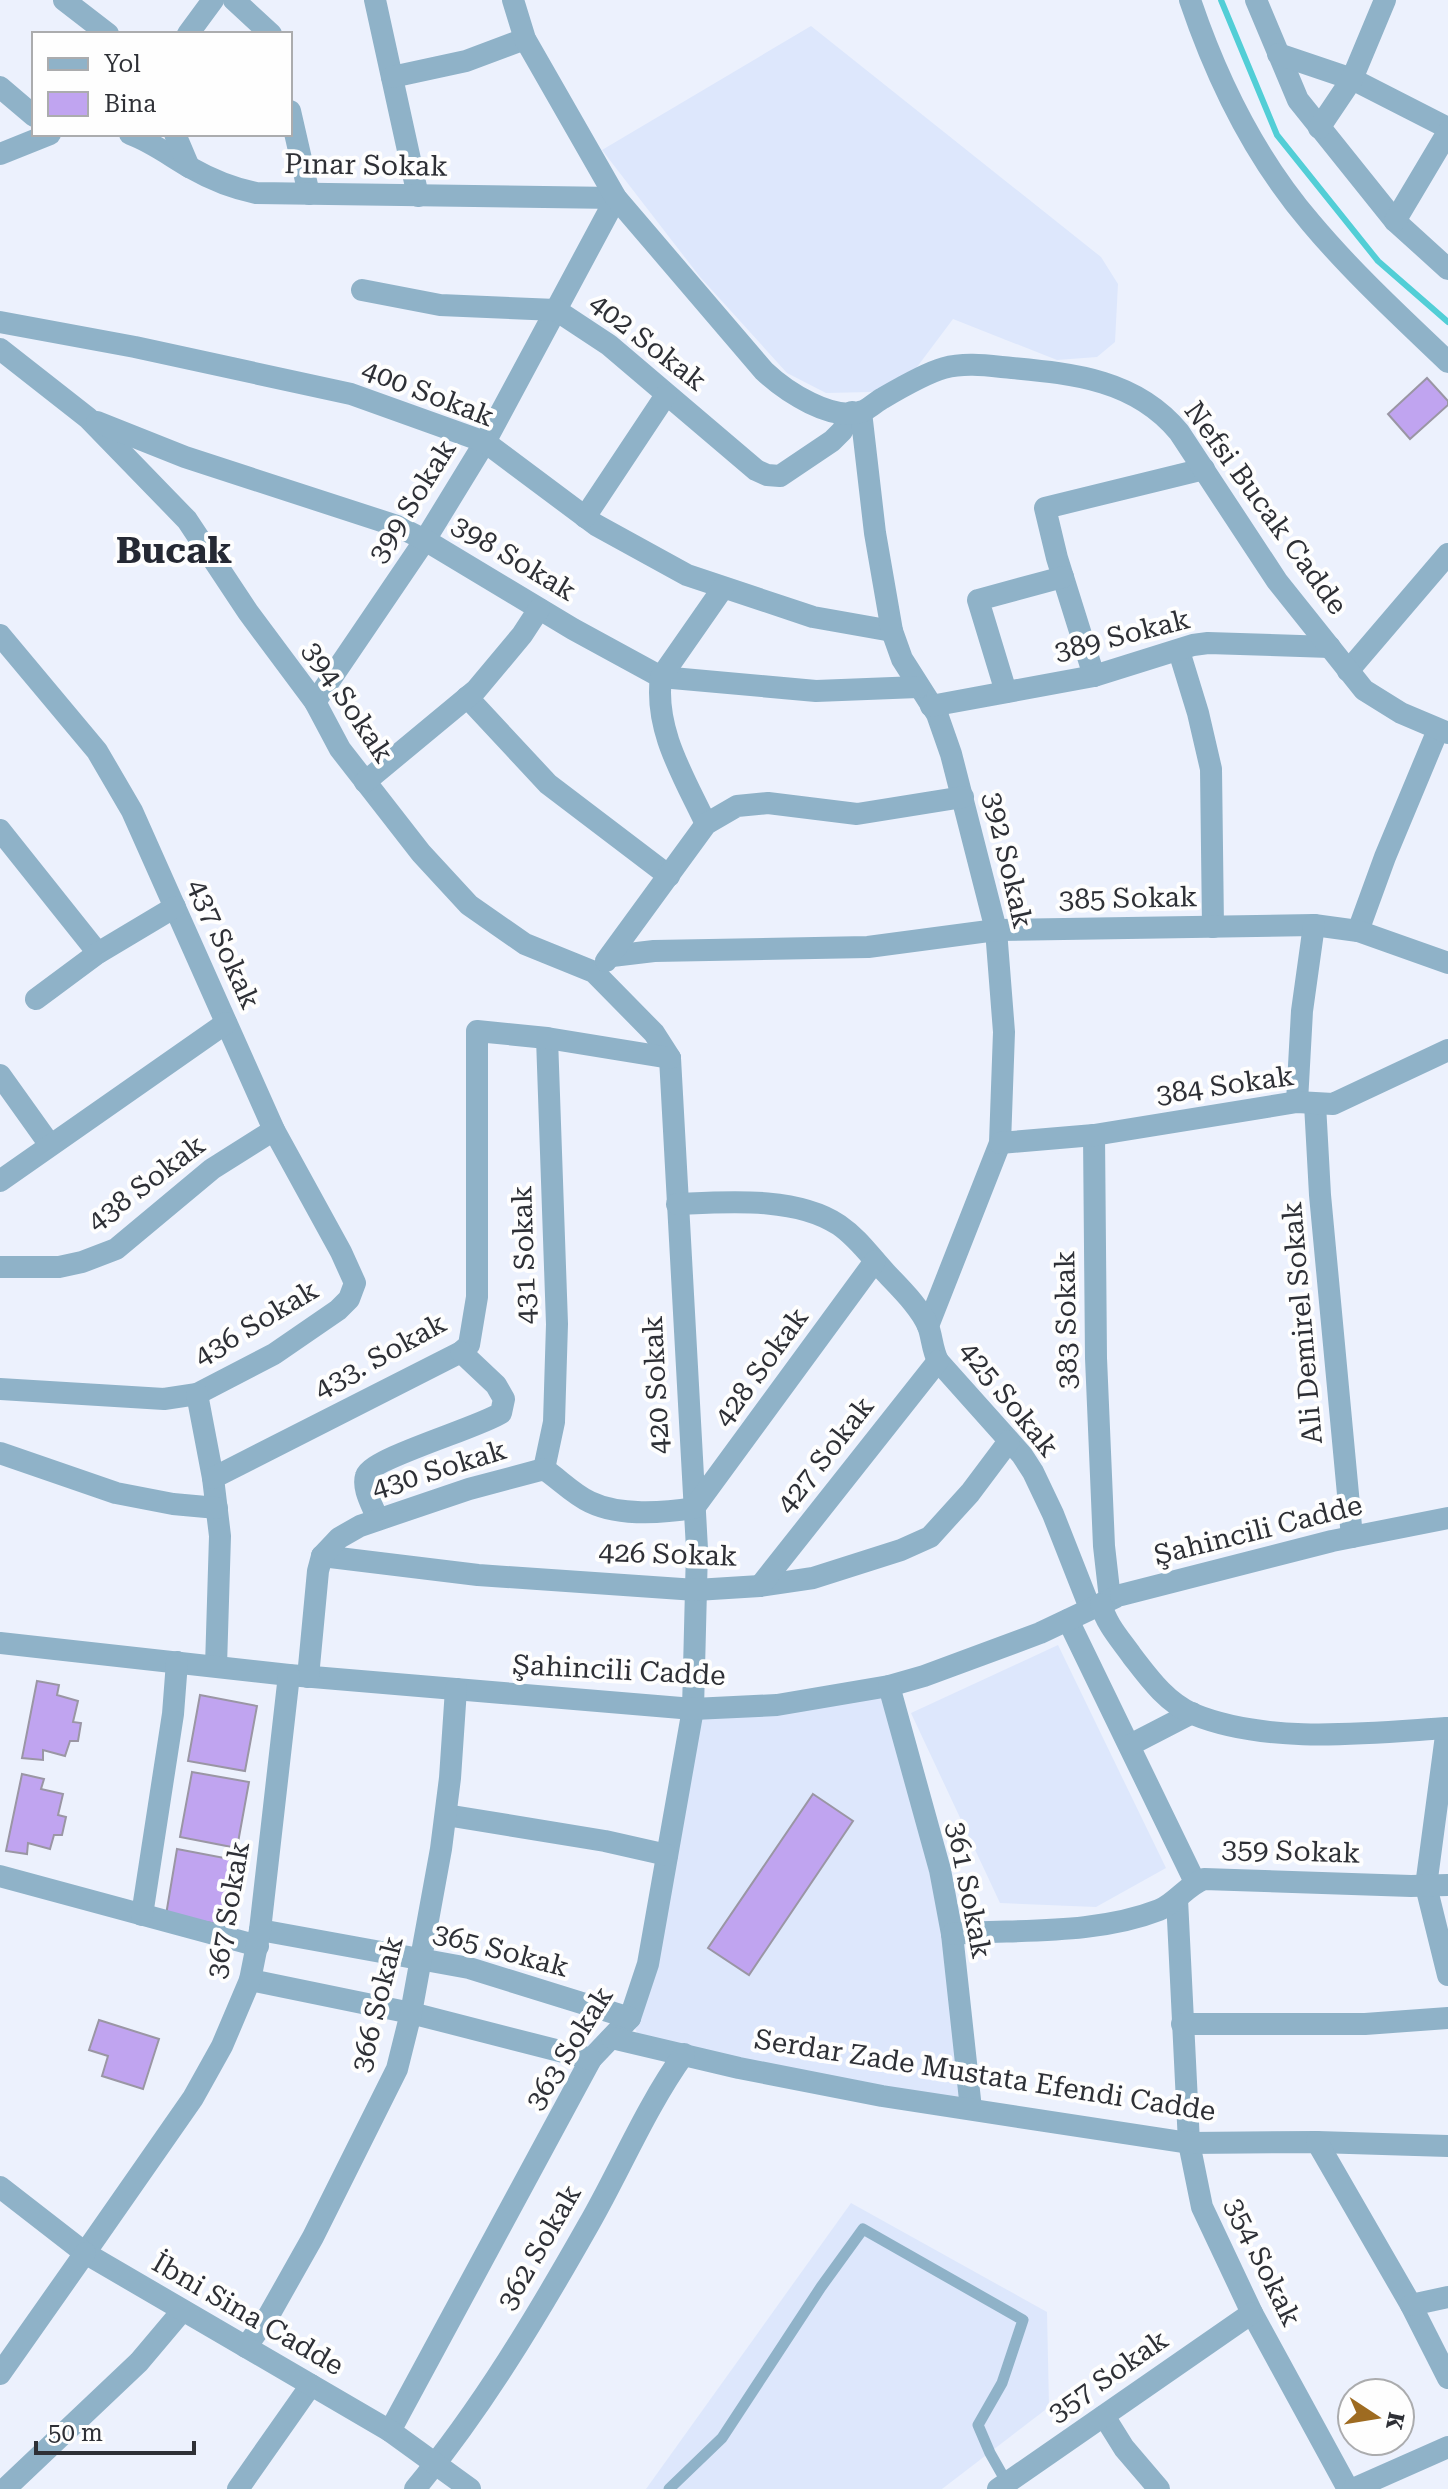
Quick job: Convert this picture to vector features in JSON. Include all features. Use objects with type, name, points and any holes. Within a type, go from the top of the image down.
[{"type":"street","points":[[64,0],[105,32]]},
{"type":"street","points":[[189,32],[213,0]]},
{"type":"street","points":[[234,0],[269,32]]},
{"type":"street","points":[[375,0],[418,196]]},
{"type":"street","points":[[513,0],[525,39],[616,198],[772,379],[800,398],[838,412],[857,412]]},
{"type":"street","points":[[1190,0],[1233,104],[1270,169],[1309,221],[1356,274],[1448,362]]},
{"type":"street","points":[[1256,0],[1298,100],[1395,221],[1448,269]]},
{"type":"street","points":[[1319,128],[1352,79],[1385,0]]},
{"type":"street","points":[[392,77],[466,61],[525,39]]},
{"type":"street","points":[[1278,54],[1352,79],[1448,130],[1395,221]]},
{"type":"street","points":[[0,87],[32,114]]},
{"type":"street","points":[[292,120],[309,194]]},
{"type":"street","points":[[0,154],[45,136]]},
{"type":"street","name":"Pınar Sokak","points":[[135,136],[229,187],[256,193],[616,198]]},
{"type":"street","points":[[176,136],[189,167]]},
{"type":"street","name":"399 Sokak","points":[[315,702],[425,540],[485,442],[616,198]]},
{"type":"street","name":"402 Sokak","points":[[362,290],[440,305],[556,310],[609,345],[756,470],[767,475],[780,476],[832,441],[857,412]]},
{"type":"street","name":"400 Sokak","points":[[0,322],[135,347],[351,394],[485,442],[585,517],[687,575],[813,617],[892,631]]},
{"type":"street","name":"394 Sokak","points":[[0,349],[88,418],[187,520],[248,612],[315,702],[340,749],[421,853],[469,905],[525,944],[594,972],[654,1033],[670,1058]]},
{"type":"street","name":"Nefsi Bucak Cadde","points":[[857,412],[943,368],[982,366],[1060,372],[1083,376],[1134,394],[1167,417],[1277,581],[1364,690],[1401,713],[1443,732]]},
{"type":"street","points":[[585,517],[666,395]]},
{"type":"street","name":"392 Sokak","points":[[857,412],[892,631],[902,659],[937,714],[963,797],[996,930],[1004,1032],[1000,1143],[928,1326]]},
{"type":"street","name":"398 Sokak","points":[[88,418],[185,457],[397,526],[661,677],[816,691],[918,687]]},
{"type":"street","points":[[1094,676],[1045,508],[1204,469]]},
{"type":"street","points":[[1348,671],[1448,554]]},
{"type":"street","points":[[1006,692],[978,600],[1063,577]]},
{"type":"street","points":[[706,824],[667,738],[660,709],[661,677],[723,588]]},
{"type":"street","points":[[365,782],[467,697],[522,635],[539,609]]},
{"type":"street","name":"437 Sokak","points":[[0,635],[97,751],[132,811],[274,1130],[351,1271],[355,1283],[349,1299]]},
{"type":"street","name":"389 Sokak","points":[[931,706],[1094,676],[1208,643],[1330,647]]},
{"type":"street","points":[[1179,651],[1211,769],[1213,927]]},
{"type":"street","points":[[467,697],[548,784],[669,876]]},
{"type":"street","points":[[1358,931],[1385,857],[1443,732]]},
{"type":"street","points":[[594,972],[612,956],[706,824],[737,806],[768,803],[857,814],[963,797]]},
{"type":"street","points":[[3,839],[98,953]]},
{"type":"street","points":[[36,999],[98,953],[175,907]]},
{"type":"street","name":"385 Sokak","points":[[612,956],[654,951],[868,947],[996,930],[1314,925],[1358,931],[1448,963]]},
{"type":"street","name":"Ali Demirel Sokak","points":[[1314,925],[1302,1011],[1306,1103],[1320,1195],[1352,1537]]},
{"type":"street","points":[[0,1181],[226,1023]]},
{"type":"street","name":"433. Sokak","points":[[213,1478],[461,1352],[469,1345],[477,1297],[477,1031],[547,1038]]},
{"type":"street","points":[[547,1038],[670,1058]]},
{"type":"street","name":"431 Sokak","points":[[544,1469],[554,1422],[557,1324],[547,1038]]},
{"type":"street","name":"384 Sokak","points":[[1000,1143],[1094,1135],[1306,1103],[1333,1104],[1448,1050]]},
{"type":"street","name":"420 Sokak","points":[[670,1058],[694,1508],[696,1590],[693,1709]]},
{"type":"street","points":[[0,1075],[50,1145]]},
{"type":"street","name":"438 Sokak","points":[[0,1267],[59,1267],[116,1249],[212,1169],[274,1130]]},
{"type":"street","name":"383 Sokak","points":[[1094,1135],[1096,1358],[1105,1602]]},
{"type":"street","name":"425 Sokak","points":[[677,1204],[765,1204],[819,1214],[857,1239],[928,1326],[931,1346],[938,1361],[1022,1455],[1105,1602],[1109,1624],[1160,1692],[1192,1713],[1240,1727],[1301,1734],[1448,1728]]},
{"type":"street","name":"428 Sokak","points":[[694,1508],[875,1261]]},
{"type":"street","name":"436 Sokak","points":[[0,1389],[164,1399],[197,1394],[274,1354],[349,1299]]},
{"type":"street","points":[[377,1518],[366,1490],[365,1477],[370,1468],[423,1444],[487,1422],[501,1413],[504,1399],[496,1385],[461,1352]]},
{"type":"street","name":"427 Sokak","points":[[760,1586],[938,1361]]},
{"type":"street","points":[[197,1394],[217,1508],[221,1573],[216,1666]]},
{"type":"street","name":"426 Sokak","points":[[322,1556],[478,1575],[696,1590],[760,1586],[813,1578],[901,1550],[930,1537],[970,1493],[1009,1441]]},
{"type":"street","points":[[0,1453],[116,1493],[183,1506],[217,1508]]},
{"type":"street","name":"430 Sokak","points":[[322,1556],[339,1538],[377,1518],[544,1469],[583,1498],[610,1509],[674,1511],[694,1508]]},
{"type":"street","name":"Şahincili Cadde","points":[[0,1643],[298,1676],[693,1709],[777,1705],[889,1686],[1040,1633],[1105,1602],[1352,1537],[1448,1518]]},
{"type":"street","points":[[298,1676],[322,1556]]},
{"type":"street","points":[[1068,1620],[1195,1882]]},
{"type":"street","points":[[142,1915],[173,1714],[177,1662]]},
{"type":"street","name":"367 Sokak","points":[[1,2371],[193,2098],[222,2046],[250,1980],[259,1938],[298,1676]]},
{"type":"street","name":"361 Sokak","points":[[889,1686],[940,1870],[952,1934],[971,2109]]},
{"type":"street","name":"366 Sokak","points":[[246,2347],[269,2315],[313,2237],[397,2069],[422,1960],[446,1815],[456,1689]]},
{"type":"street","name":"363 Sokak","points":[[390,2431],[591,2059],[630,2018],[648,1964],[693,1709]]},
{"type":"street","points":[[1130,1745],[1192,1713]]},
{"type":"street","points":[[1448,1728],[1437,1885],[1448,1975]]},
{"type":"street","points":[[446,1815],[605,1841],[667,1855]]},
{"type":"street","name":"365 Sokak","points":[[0,1876],[142,1915],[259,1938],[469,1968],[630,2018]]},
{"type":"street","name":"359 Sokak","points":[[952,1934],[1090,1925],[1158,1910],[1177,1899],[1195,1882],[1212,1878],[1437,1885]]},
{"type":"street","name":"354 Sokak","points":[[1177,1899],[1189,2143],[1206,2222],[1252,2313],[1350,2489]]},
{"type":"street","points":[[250,1980],[411,2013],[591,2059]]},
{"type":"street","points":[[1182,2024],[1365,2024],[1448,2018]]},
{"type":"street","name":"Serdar Zade Mustata Efendi Cadde","points":[[612,2038],[882,2096],[1189,2143],[1317,2142],[1448,2146]]},
{"type":"street","name":"362 Sokak","points":[[415,2489],[462,2431],[517,2344],[589,2223],[667,2078],[684,2054]]},
{"type":"street","points":[[1317,2142],[1411,2305],[1448,2378]]},
{"type":"street","name":"İbni Sina Cadde","points":[[0,2187],[85,2253],[390,2431],[470,2489]]},
{"type":"street","points":[[1411,2305],[1448,2297]]},
{"type":"street","points":[[5,2489],[111,2389],[182,2311]]},
{"type":"street","name":"357 Sokak","points":[[1002,2486],[1252,2313]]},
{"type":"street","points":[[238,2489],[311,2385]]},
{"type":"street","points":[[1104,2416],[1124,2448],[1159,2489]]},
{"type":"street","points":[[1350,2489],[1448,2447]]},
{"type":"street","points":[[1026,2469],[1038,2489]]},
{"type":"lane","points":[[669,2489],[722,2438],[863,2229],[1023,2320],[1002,2383],[978,2425],[1002,2486]]},
{"type":"shaded area","points":[[811,26],[1101,257],[1118,284],[1115,342],[1097,357],[1057,360],[953,319],[908,379],[871,392],[826,393],[787,373],[700,277],[602,150]]},
{"type":"shaded area","points":[[1058,1645],[1166,1868],[1096,1907],[1000,1903],[911,1713]]},
{"type":"shaded area","points":[[889,1686],[952,1934],[971,2109],[643,2045],[630,2018],[693,1709]]},
{"type":"shaded area","points":[[851,2203],[1047,2312],[1049,2407],[942,2489],[646,2489]]},
{"type":"building","points":[[1427,378],[1448,401],[1448,405],[1410,439],[1388,414]]},
{"type":"building","points":[[37,1681],[59,1685],[57,1695],[78,1701],[73,1722],[81,1723],[78,1741],[70,1741],[65,1756],[43,1750],[43,1760],[22,1758]]},
{"type":"building","points":[[200,1695],[257,1706],[245,1771],[188,1761]]},
{"type":"building","points":[[192,1772],[249,1782],[237,1848],[180,1837]]},
{"type":"building","points":[[22,1774],[44,1779],[41,1789],[63,1794],[58,1815],[66,1817],[62,1835],[54,1835],[50,1849],[28,1843],[27,1854],[6,1851]]},
{"type":"building","points":[[813,1794],[853,1821],[749,1975],[708,1948]]},
{"type":"building","points":[[177,1849],[235,1860],[223,1925],[166,1915]]},
{"type":"building","points":[[99,2020],[159,2039],[143,2089],[102,2076],[108,2056],[89,2050]]},
{"type":"waterway","points":[[1221,0],[1277,135],[1378,261],[1448,322]]},
{"type":"district","name":"Bucak","points":[[174,551]]}]
